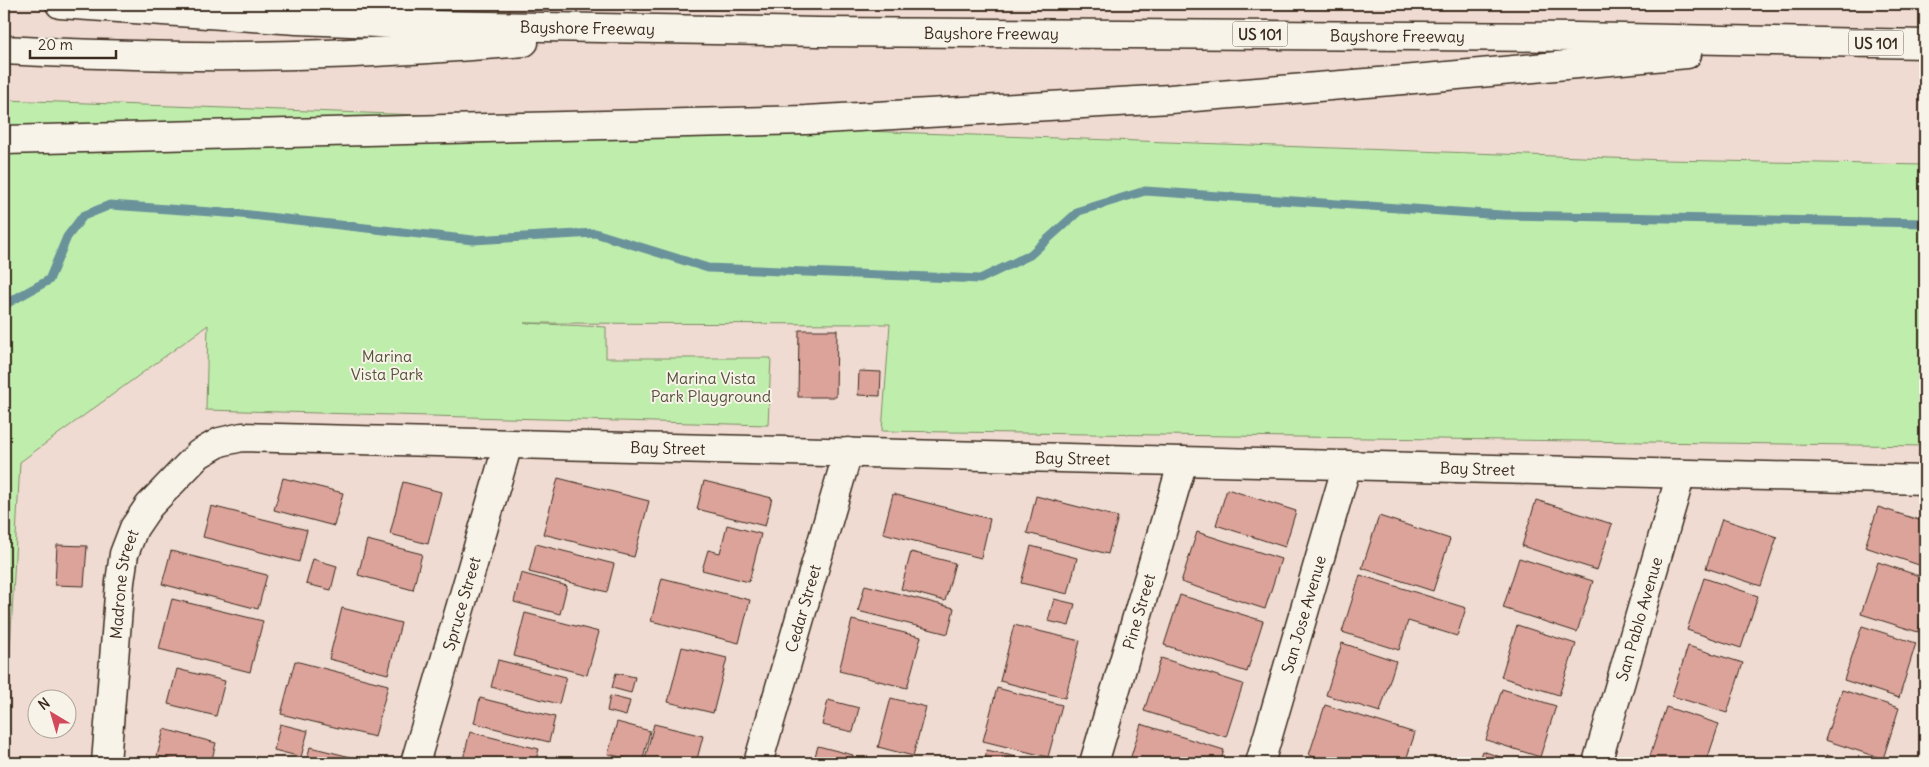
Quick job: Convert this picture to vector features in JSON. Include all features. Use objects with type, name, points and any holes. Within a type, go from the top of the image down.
[{"type":"main road","name":"Bayshore Freeway","points":[[60,4],[296,20],[693,29],[1066,34],[1430,35],[1925,44]]},
{"type":"main road","points":[[4,50],[176,56],[295,56],[410,51],[693,29]]},
{"type":"main road","points":[[4,140],[806,120],[1170,99],[1827,42]]},
{"type":"main road","name":"Bay Street","points":[[220,442],[242,437],[1925,480]]},
{"type":"main road","name":"Madrone Street","points":[[106,763],[120,582],[124,554],[134,528],[149,506],[199,454],[220,442]]},
{"type":"main road","name":"Spruce Street","points":[[415,763],[508,444]]},
{"type":"main road","name":"Cedar Street","points":[[758,763],[848,452]]},
{"type":"main road","name":"Pine Street","points":[[1094,763],[1183,461]]},
{"type":"main road","name":"San Jose Avenue","points":[[1260,763],[1347,465]]},
{"type":"main road","name":"San Pablo Avenue","points":[[1597,763],[1681,474]]},
{"type":"green space","points":[[4,100],[1665,160],[1925,165],[1925,446],[882,431],[890,324],[524,323],[606,327],[606,358],[771,358],[768,425],[206,410],[208,325],[20,462],[4,763]]},
{"type":"building","points":[[799,330],[837,330],[836,397],[798,397]]},
{"type":"building","points":[[859,371],[881,372],[880,396],[858,395]]},
{"type":"building","points":[[283,478],[343,493],[334,526],[274,510]]},
{"type":"building","points":[[558,478],[649,501],[634,557],[543,534]]},
{"type":"building","points":[[704,481],[772,498],[765,526],[697,509]]},
{"type":"building","points":[[403,482],[441,492],[428,544],[390,534]]},
{"type":"building","points":[[1227,489],[1296,511],[1285,547],[1216,525]]},
{"type":"building","points":[[893,494],[990,519],[981,558],[883,533]]},
{"type":"building","points":[[1036,496],[1118,517],[1108,554],[1027,533]]},
{"type":"building","points":[[1536,500],[1612,524],[1597,570],[1522,546]]},
{"type":"building","points":[[211,506],[307,530],[299,562],[203,537]]},
{"type":"building","points":[[1878,507],[1925,522],[1925,567],[1865,547]]},
{"type":"building","points":[[1379,516],[1450,539],[1433,591],[1362,568]]},
{"type":"building","points":[[1722,519],[1777,537],[1761,586],[1706,568]]},
{"type":"building","points":[[727,525],[761,534],[749,582],[702,570],[708,550],[720,553]]},
{"type":"building","points":[[1197,532],[1281,559],[1265,609],[1181,582]]},
{"type":"building","points":[[367,540],[422,554],[413,590],[358,575]]},
{"type":"building","points":[[536,544],[614,564],[607,592],[529,572]]},
{"type":"building","points":[[57,545],[87,546],[84,586],[55,585]]},
{"type":"building","points":[[1031,546],[1077,558],[1068,594],[1021,583]]},
{"type":"building","points":[[171,551],[267,575],[258,609],[162,584]]},
{"type":"building","points":[[911,552],[955,563],[945,601],[901,589]]},
{"type":"building","points":[[1519,558],[1593,581],[1577,632],[1503,608]]},
{"type":"building","points":[[313,559],[337,566],[331,590],[306,584]]},
{"type":"building","points":[[1878,562],[1925,578],[1925,610],[1918,632],[1861,614]]},
{"type":"building","points":[[521,573],[567,586],[560,614],[514,602]]},
{"type":"building","points":[[1360,575],[1466,608],[1457,636],[1408,621],[1399,650],[1342,632]]},
{"type":"building","points":[[662,578],[750,600],[739,643],[651,621]]},
{"type":"building","points":[[1704,578],[1758,596],[1741,648],[1687,630]]},
{"type":"building","points":[[865,585],[954,608],[948,634],[858,611]]},
{"type":"building","points":[[1180,595],[1263,621],[1247,672],[1164,645]]},
{"type":"building","points":[[172,599],[263,621],[250,672],[159,649]]},
{"type":"building","points":[[1054,599],[1075,604],[1069,626],[1048,621]]},
{"type":"building","points":[[342,608],[401,623],[388,674],[329,659]]},
{"type":"building","points":[[525,613],[599,632],[587,675],[514,656]]},
{"type":"building","points":[[852,620],[921,637],[907,688],[839,671]]},
{"type":"building","points":[[1014,625],[1080,641],[1065,698],[1000,681]]},
{"type":"building","points":[[1517,625],[1576,644],[1559,695],[1501,677]]},
{"type":"building","points":[[1862,626],[1916,643],[1899,698],[1844,680]]},
{"type":"building","points":[[1342,643],[1396,661],[1380,712],[1326,695]]},
{"type":"building","points":[[1688,646],[1743,663],[1727,713],[1672,696]]},
{"type":"building","points":[[682,647],[727,658],[713,713],[668,702]]},
{"type":"building","points":[[1161,658],[1243,684],[1226,737],[1144,711]]},
{"type":"building","points":[[498,660],[566,677],[559,704],[491,687]]},
{"type":"building","points":[[295,661],[388,685],[375,737],[281,714]]},
{"type":"building","points":[[177,669],[225,681],[216,716],[168,704]]},
{"type":"building","points":[[616,673],[635,677],[631,693],[612,688]]},
{"type":"building","points":[[997,688],[1062,705],[1048,757],[983,741]]},
{"type":"building","points":[[1502,689],[1556,706],[1540,757],[1486,740]]},
{"type":"building","points":[[1842,690],[1899,708],[1883,759],[1825,740]]},
{"type":"building","points":[[610,696],[630,701],[626,716],[607,711]]},
{"type":"building","points":[[480,698],[555,717],[549,742],[474,723]]},
{"type":"building","points":[[891,698],[926,707],[913,756],[878,747]]},
{"type":"building","points":[[828,700],[859,708],[853,732],[822,725]]},
{"type":"building","points":[[1325,705],[1415,733],[1405,763],[1334,763],[1309,755]]},
{"type":"building","points":[[1666,707],[1719,724],[1706,763],[1663,763],[1649,759]]},
{"type":"building","points":[[617,722],[650,731],[642,762],[608,754]]},
{"type":"building","points":[[280,724],[308,731],[301,757],[274,750]]},
{"type":"building","points":[[654,724],[703,736],[696,763],[644,763]]},
{"type":"building","points":[[1141,724],[1224,750],[1220,763],[1129,763]]},
{"type":"building","points":[[164,729],[216,743],[211,763],[186,763],[157,756]]},
{"type":"building","points":[[470,732],[539,749],[535,763],[462,763]]},
{"type":"building","points":[[818,746],[853,755],[851,763],[813,763]]},
{"type":"building","points":[[310,747],[363,760],[363,763],[306,763]]},
{"type":"building","points":[[987,750],[1042,763],[984,763]]},
{"type":"building","points":[[1482,751],[1519,763],[1478,763]]},
{"type":"building","points":[[1826,755],[1853,763],[1823,763]]},
{"type":"waterway","points":[[4,305],[49,280],[67,237],[83,216],[110,205],[241,214],[473,240],[595,233],[708,268],[980,279],[1030,255],[1079,211],[1145,191],[1502,215],[1925,223]]},
{"type":"park label","name":"Marina Vista Park","points":[[387,365]]},
{"type":"park label","name":"Marina Vista Park Playground","points":[[711,387]]}]
